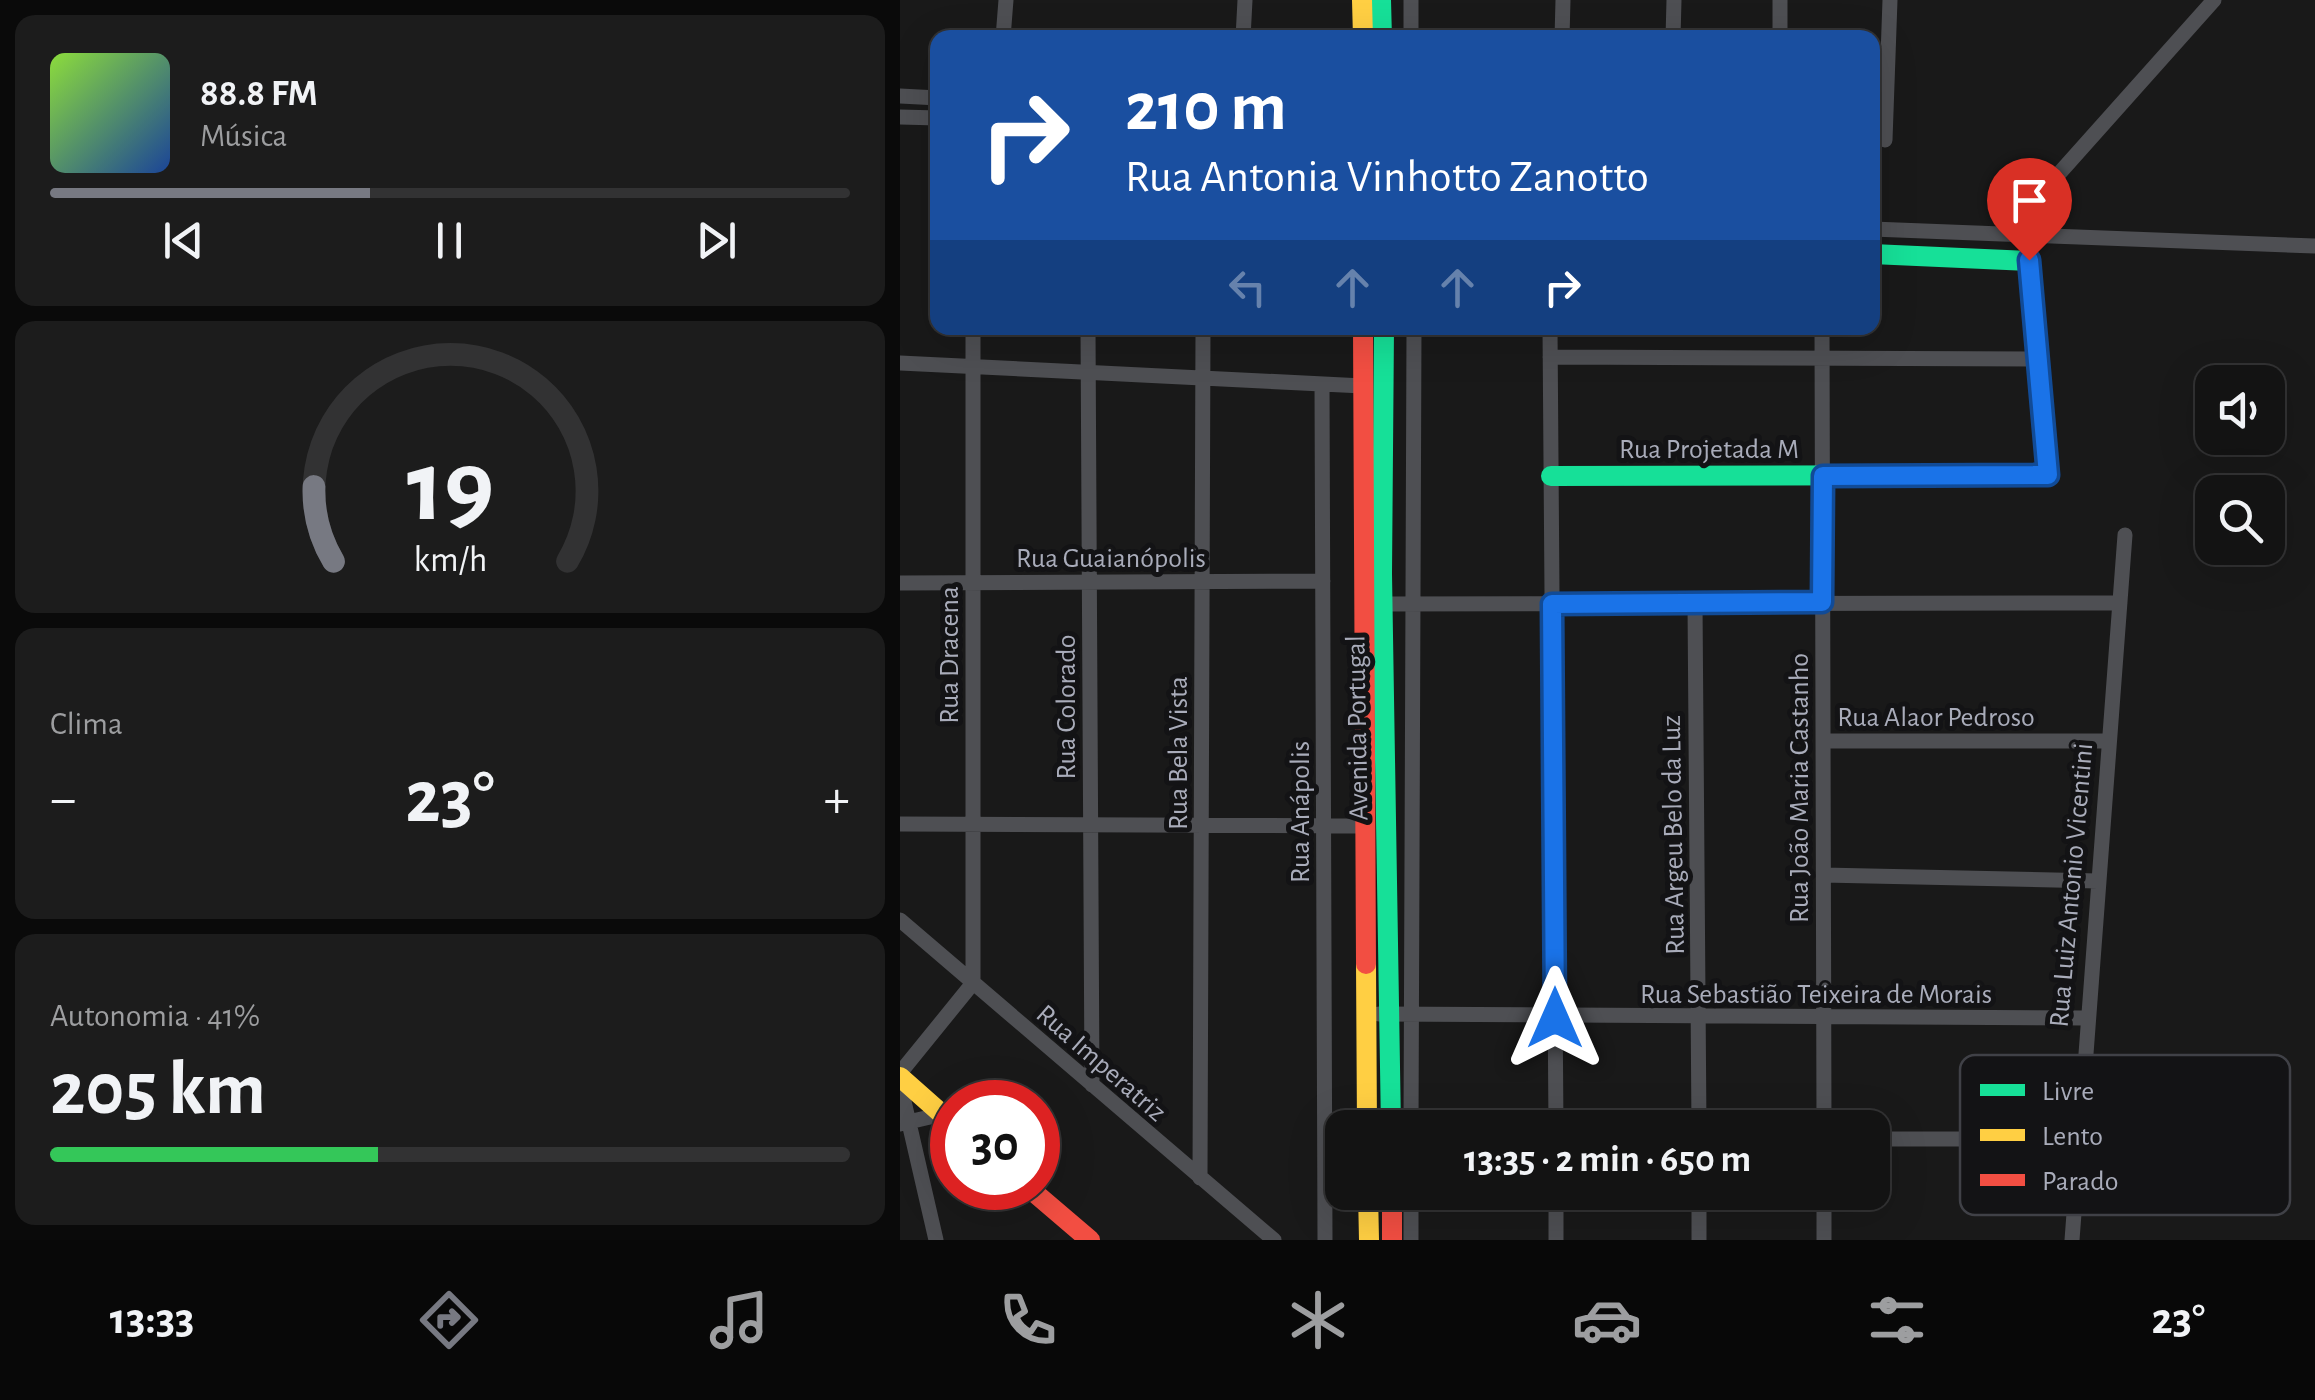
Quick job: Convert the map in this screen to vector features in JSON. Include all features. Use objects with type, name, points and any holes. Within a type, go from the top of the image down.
[{"type":"main road","points":[[1362,0],[1362,30]]},
{"type":"main road","points":[[1381,0],[1382,30]]},
{"type":"main road","points":[[1880,254],[2029,260],[2040,359]]},
{"type":"main road","name":"Avenida Portugal","points":[[1363,335],[1367,1110]]},
{"type":"main road","name":"Avenida Portugal","points":[[1384,335],[1382,604],[1391,1110]]},
{"type":"main road","name":"Rua Projetada M","points":[[1551,476],[2048,475],[2040,359]]},
{"type":"main road","points":[[900,1078],[930,1103]]},
{"type":"main road","points":[[1052,1210],[1074,1232],[1090,1240]]},
{"type":"main road","points":[[1369,1210],[1370,1240]]},
{"type":"main road","points":[[1392,1210],[1392,1240]]},
{"type":"street","points":[[1004,30],[1006,0]]},
{"type":"street","points":[[1243,30],[1245,0]]},
{"type":"street","points":[[1411,0],[1411,30]]},
{"type":"street","points":[[1562,30],[1563,0]]},
{"type":"street","points":[[1673,30],[1674,0]]},
{"type":"street","points":[[1780,0],[1780,30]]},
{"type":"street","points":[[1885,140],[1890,0]]},
{"type":"street","points":[[2006,233],[2214,0]]},
{"type":"street","points":[[900,96],[930,98]]},
{"type":"street","points":[[900,116],[930,118]]},
{"type":"street","points":[[1880,229],[2315,246]]},
{"type":"street","name":"Rua Dracena","points":[[972,984],[973,335]]},
{"type":"street","name":"Rua Colorado","points":[[1088,335],[1092,1086]]},
{"type":"street","name":"Rua Bela Vista","points":[[1200,1178],[1203,335]]},
{"type":"street","points":[[1411,1110],[1414,335]]},
{"type":"street","points":[[1550,335],[1556,1110]]},
{"type":"street","name":"Rua João Maria Castanho","points":[[1822,335],[1824,1110]]},
{"type":"street","points":[[1550,357],[2040,359]]},
{"type":"street","points":[[900,363],[1363,386]]},
{"type":"street","name":"Rua Anápolis","points":[[1322,384],[1324,1240]]},
{"type":"street","name":"Rua Luiz Antonio Vicentini","points":[[2084,1055],[2125,535]]},
{"type":"street","name":"Rua Guaianópolis","points":[[900,583],[1323,581]]},
{"type":"street","name":"Rua Argeu Belo da Luz","points":[[1695,603],[1699,1110]]},
{"type":"street","points":[[1382,604],[2120,603]]},
{"type":"street","name":"Rua Alaor Pedroso","points":[[1823,740],[2110,742]]},
{"type":"street","points":[[900,824],[1364,826]]},
{"type":"street","points":[[1823,876],[2098,882]]},
{"type":"street","name":"Rua Imperatriz","points":[[900,920],[1274,1240]]},
{"type":"street","points":[[936,1240],[905,1123],[900,1078],[972,984]]},
{"type":"street","name":"Rua Sebastião Teixeira de Morais","points":[[1365,1014],[1824,1020],[2087,1018]]},
{"type":"street","points":[[905,1123],[930,1120]]},
{"type":"street","points":[[1890,1139],[1960,1139]]},
{"type":"street","points":[[1411,1210],[1411,1240]]},
{"type":"street","points":[[1556,1210],[1556,1240]]},
{"type":"street","points":[[1699,1210],[1699,1240]]},
{"type":"street","points":[[1824,1210],[1824,1240]]},
{"type":"street","name":"Rua Luiz Antonio Vicentini","points":[[2072,1240],[2073,1215]]},
{"type":"traffic: fast","points":[[1381,0],[1382,30]]},
{"type":"traffic: fast","points":[[1551,476],[2047,475],[2029,261],[1880,254]]},
{"type":"traffic: fast","points":[[1384,335],[1382,574],[1391,1110]]},
{"type":"traffic: slow","points":[[1362,0],[1363,30]]},
{"type":"traffic: slow","points":[[1366,964],[1367,1110]]},
{"type":"traffic: slow","points":[[900,1077],[930,1104]]},
{"type":"traffic: slow","points":[[1368,1210],[1369,1240]]},
{"type":"traffic: jam","points":[[1363,335],[1366,964]]},
{"type":"traffic: jam","points":[[1055,1210],[1090,1240]]},
{"type":"traffic: jam","points":[[1392,1210],[1392,1240]]},
{"type":"route","points":[[1555,1018],[1552,604],[1822,602],[1823,476],[2048,475],[2029,260]]}]
